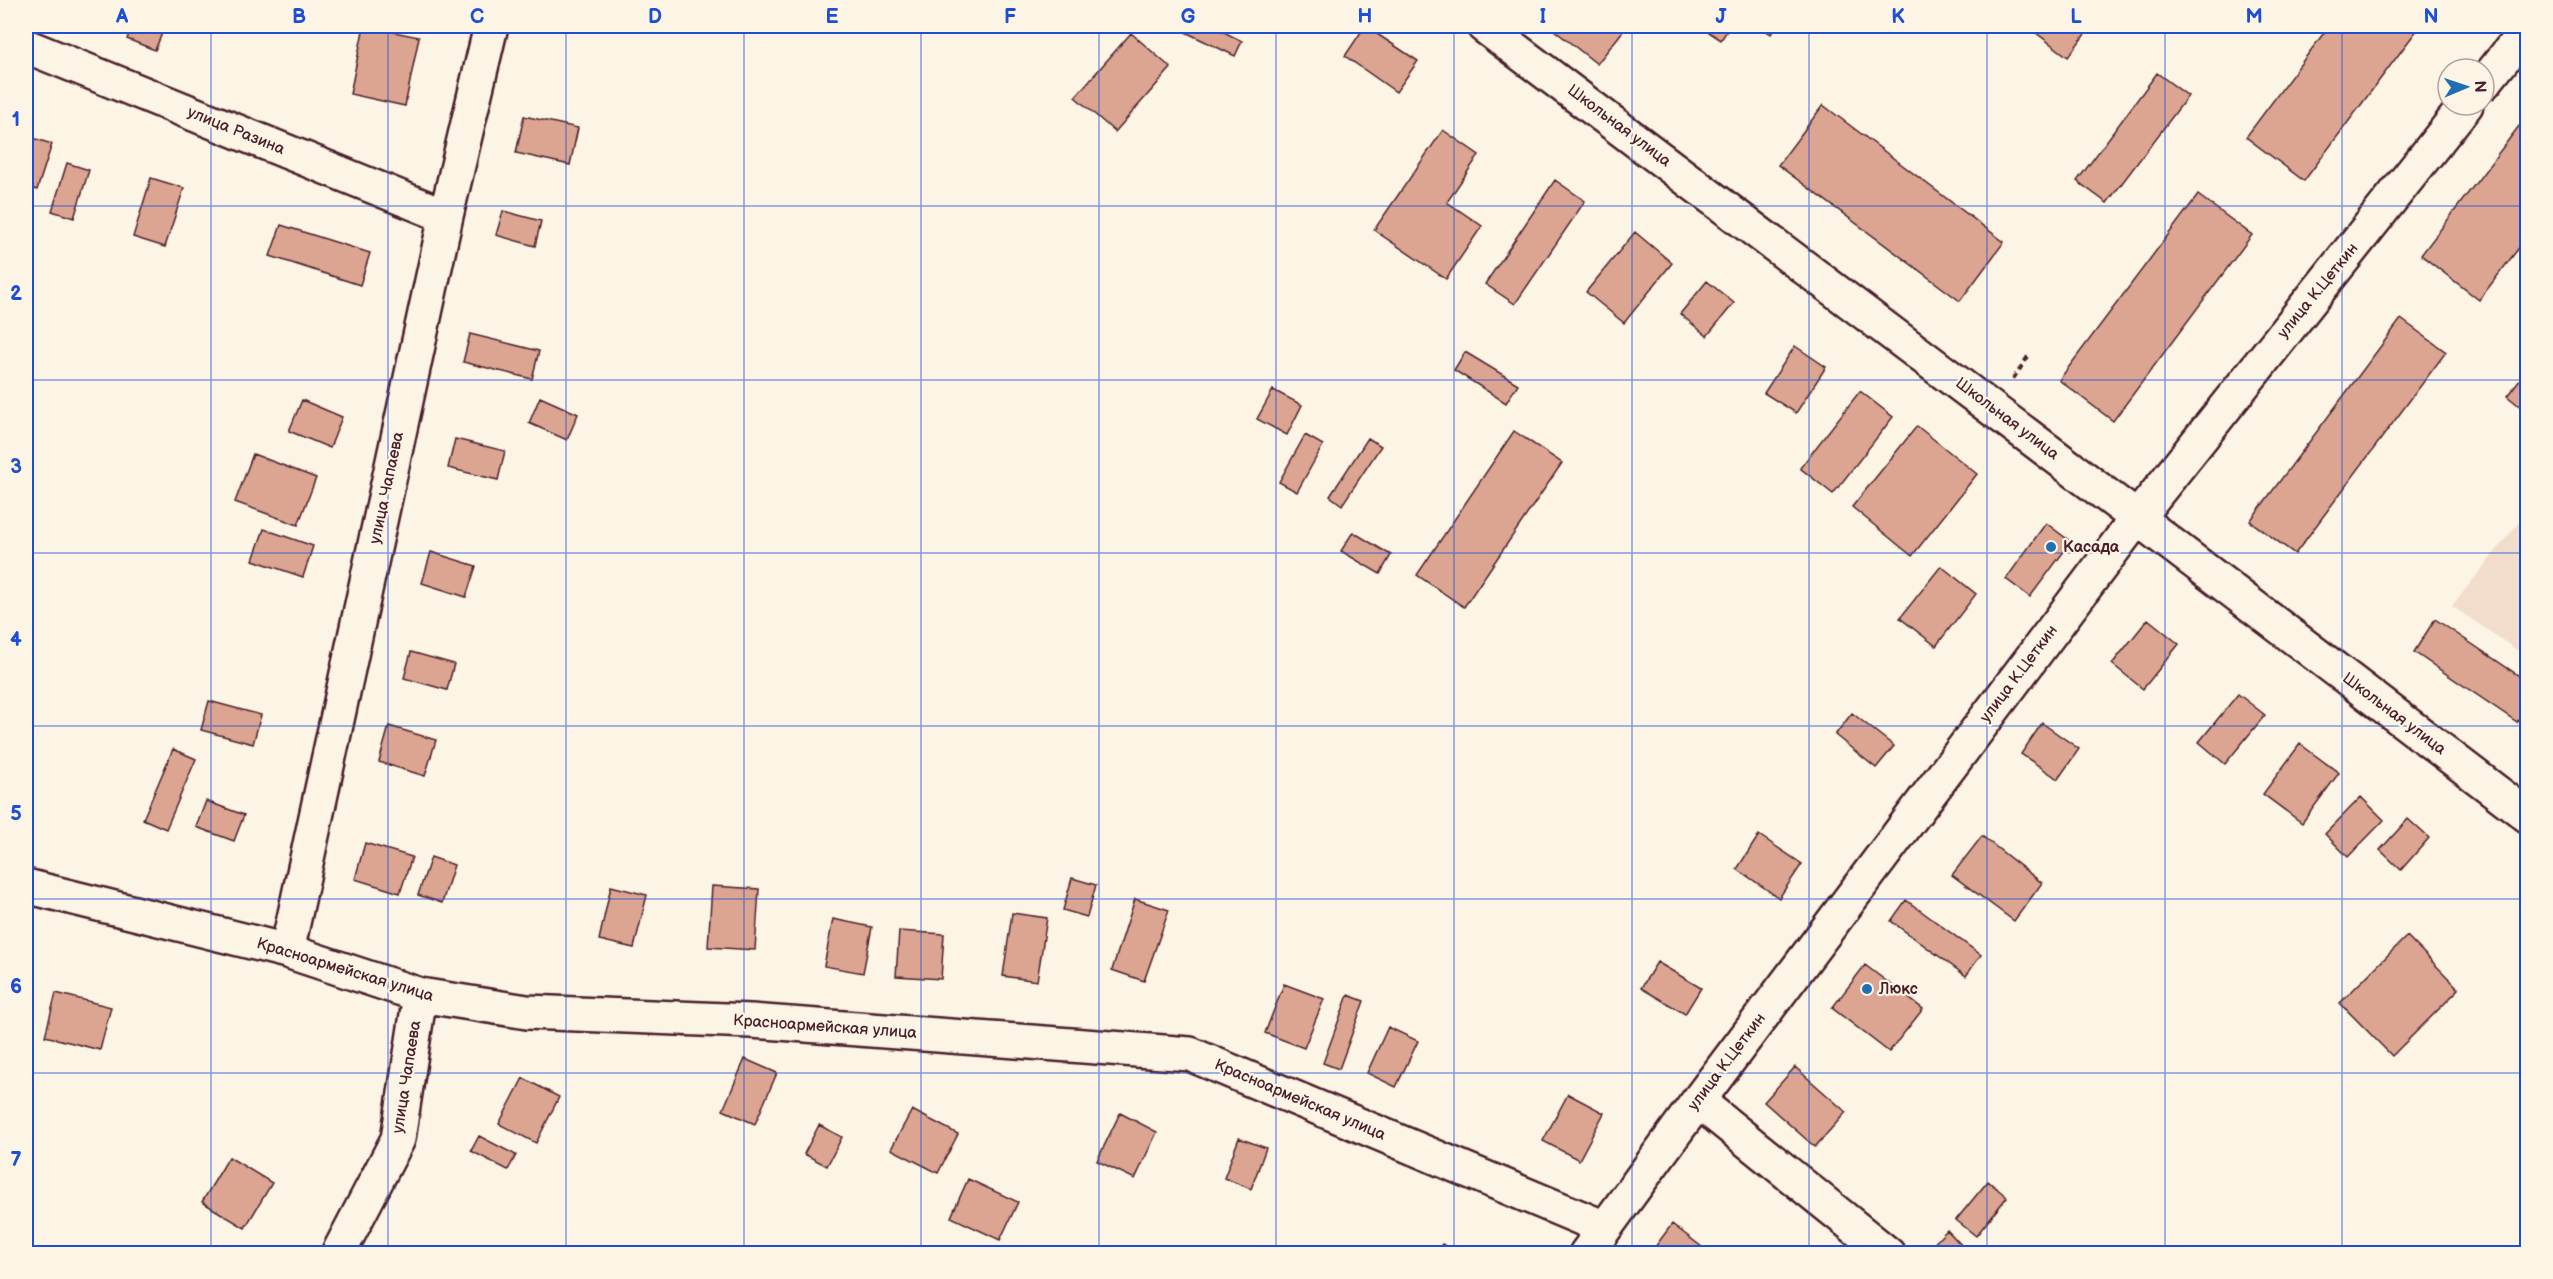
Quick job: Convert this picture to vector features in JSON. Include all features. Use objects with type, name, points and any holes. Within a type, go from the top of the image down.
[{"type":"street","name":"улица Чапаева","points":[[288,951],[446,216],[491,26]]},
{"type":"street","name":"Школьная улица","points":[[1484,26],[2138,518],[2528,816]]},
{"type":"street","points":[[2496,68],[2528,28]]},
{"type":"street","name":"улица Разина","points":[[26,46],[446,216]]},
{"type":"street","name":"улица К.Цеткин","points":[[1586,1254],[1698,1101],[2138,518],[2456,117]]},
{"type":"street","name":"Красноармейская улица","points":[[26,886],[288,951],[420,995],[527,1012],[751,1022],[1190,1054],[1605,1228]]},
{"type":"street","name":"улица Чапаева","points":[[338,1254],[398,1139],[420,995]]},
{"type":"street","points":[[1698,1101],[1888,1254]]},
{"type":"shaded area","points":[[2527,512],[2527,657],[2452,606]]},
{"type":"building","points":[[132,26],[165,26],[155,50],[127,39]]},
{"type":"building","points":[[282,26],[300,26],[299,30]]},
{"type":"building","points":[[364,26],[419,37],[405,106],[350,94]]},
{"type":"building","points":[[1173,26],[1212,26],[1242,41],[1235,56]]},
{"type":"building","points":[[1365,26],[1418,61],[1396,92],[1345,56]]},
{"type":"building","points":[[1549,26],[1627,26],[1597,64]]},
{"type":"building","points":[[1702,26],[1730,26],[1721,40]]},
{"type":"building","points":[[1759,26],[1776,26],[1771,34]]},
{"type":"building","points":[[2027,26],[2091,26],[2068,57]]},
{"type":"building","points":[[2329,26],[2420,26],[2304,181],[2246,137]]},
{"type":"building","points":[[1131,33],[1171,68],[1115,132],[1075,97]]},
{"type":"building","points":[[2157,73],[2188,96],[2107,203],[2077,181]]},
{"type":"building","points":[[1823,105],[2004,242],[1960,301],[1778,165]]},
{"type":"building","points":[[524,116],[578,128],[570,165],[516,153]]},
{"type":"building","points":[[2519,126],[2528,132],[2528,236],[2479,300],[2421,255]]},
{"type":"building","points":[[1443,130],[1479,155],[1447,202],[1482,226],[1446,279],[1374,230]]},
{"type":"building","points":[[26,136],[52,144],[37,190],[26,186]]},
{"type":"building","points":[[67,163],[89,170],[74,218],[52,211]]},
{"type":"building","points":[[151,178],[184,188],[165,247],[133,237]]},
{"type":"building","points":[[1555,180],[1585,201],[1515,304],[1485,284]]},
{"type":"building","points":[[2198,195],[2252,235],[2113,421],[2059,380]]},
{"type":"building","points":[[503,211],[541,221],[535,246],[496,235]]},
{"type":"building","points":[[281,225],[370,253],[360,285],[270,256]]},
{"type":"building","points":[[1635,232],[1672,263],[1624,323],[1586,292]]},
{"type":"building","points":[[1707,281],[1734,303],[1707,336],[1680,314]]},
{"type":"building","points":[[2401,319],[2446,352],[2295,554],[2250,521]]},
{"type":"building","points":[[470,334],[539,351],[532,379],[463,362]]},
{"type":"building","points":[[1795,346],[1826,367],[1796,413],[1764,393]]},
{"type":"building","points":[[1465,352],[1518,384],[1506,403],[1454,370]]},
{"type":"building","points":[[2524,374],[2528,377],[2528,413],[2507,396]]},
{"type":"building","points":[[1273,390],[1302,405],[1287,435],[1257,419]]},
{"type":"building","points":[[1860,391],[1893,417],[1833,494],[1800,468]]},
{"type":"building","points":[[540,397],[578,414],[567,440],[529,423]]},
{"type":"building","points":[[302,400],[342,417],[330,448],[289,431]]},
{"type":"building","points":[[1917,426],[1977,474],[1912,556],[1852,507]]},
{"type":"building","points":[[1514,431],[1562,463],[1464,607],[1417,575]]},
{"type":"building","points":[[1305,435],[1323,445],[1297,492],[1279,482]]},
{"type":"building","points":[[1368,438],[1381,446],[1342,505],[1330,496]]},
{"type":"building","points":[[455,439],[505,451],[498,480],[448,468]]},
{"type":"building","points":[[253,454],[316,478],[298,525],[235,502]]},
{"type":"building","points":[[2046,523],[2071,542],[2030,597],[2006,579]]},
{"type":"building","points":[[264,529],[313,546],[303,577],[253,560]]},
{"type":"building","points":[[1353,532],[1391,555],[1380,574],[1341,551]]},
{"type":"building","points":[[431,552],[476,566],[466,597],[422,583]]},
{"type":"building","points":[[1941,566],[1976,594],[1936,646],[1900,618]]},
{"type":"building","points":[[2148,619],[2179,644],[2143,689],[2112,664]]},
{"type":"building","points":[[2435,619],[2528,682],[2528,707],[2517,722],[2414,652]]},
{"type":"building","points":[[411,652],[454,664],[447,690],[404,678]]},
{"type":"building","points":[[2238,694],[2265,715],[2225,764],[2199,742]]},
{"type":"building","points":[[209,701],[261,715],[253,744],[201,730]]},
{"type":"building","points":[[1852,713],[1894,746],[1876,768],[1835,735]]},
{"type":"building","points":[[2042,723],[2079,749],[2058,779],[2021,754]]},
{"type":"building","points":[[389,726],[436,740],[425,776],[379,762]]},
{"type":"building","points":[[2300,744],[2339,773],[2302,823],[2263,794]]},
{"type":"building","points":[[173,749],[196,759],[166,829],[143,819]]},
{"type":"building","points":[[2361,797],[2384,820],[2348,857],[2325,834]]},
{"type":"building","points":[[206,801],[244,815],[234,841],[196,827]]},
{"type":"building","points":[[2408,819],[2429,838],[2401,870],[2380,850]]},
{"type":"building","points":[[1759,835],[1802,864],[1779,898],[1737,869]]},
{"type":"building","points":[[1982,836],[2042,883],[2014,921],[1952,875]]},
{"type":"building","points":[[365,843],[412,857],[400,893],[355,879]]},
{"type":"building","points":[[431,857],[454,865],[442,903],[418,895]]},
{"type":"building","points":[[1072,878],[1096,885],[1087,917],[1063,910]]},
{"type":"building","points":[[611,886],[647,895],[634,948],[599,940]]},
{"type":"building","points":[[712,886],[759,889],[755,950],[708,947]]},
{"type":"building","points":[[1135,899],[1169,910],[1144,981],[1112,970]]},
{"type":"building","points":[[1906,900],[1981,955],[1966,976],[1891,921]]},
{"type":"building","points":[[1012,913],[1047,918],[1037,981],[1003,976]]},
{"type":"building","points":[[833,919],[872,927],[863,973],[824,966]]},
{"type":"building","points":[[899,931],[944,934],[941,979],[896,976]]},
{"type":"building","points":[[2407,936],[2459,989],[2392,1056],[2340,1003]]},
{"type":"building","points":[[1657,962],[1701,988],[1685,1014],[1641,988]]},
{"type":"building","points":[[1865,965],[1923,1009],[1889,1052],[1832,1008]]},
{"type":"building","points":[[1284,984],[1324,999],[1304,1048],[1265,1033]]},
{"type":"building","points":[[56,993],[111,1007],[100,1050],[45,1036]]},
{"type":"building","points":[[1348,995],[1364,1001],[1339,1069],[1323,1063]]},
{"type":"building","points":[[1388,1027],[1418,1041],[1396,1087],[1367,1073]]},
{"type":"building","points":[[745,1059],[777,1073],[755,1124],[723,1110]]},
{"type":"building","points":[[1795,1067],[1846,1112],[1815,1147],[1764,1102]]},
{"type":"building","points":[[523,1078],[559,1097],[536,1143],[499,1124]]},
{"type":"building","points":[[1568,1094],[1604,1113],[1579,1160],[1543,1141]]},
{"type":"building","points":[[912,1110],[958,1134],[938,1173],[891,1149]]},
{"type":"building","points":[[1120,1113],[1157,1132],[1135,1179],[1097,1161]]},
{"type":"building","points":[[819,1125],[842,1137],[827,1166],[804,1154]]},
{"type":"building","points":[[479,1136],[516,1155],[508,1170],[471,1151]]},
{"type":"building","points":[[1239,1138],[1266,1148],[1251,1189],[1224,1178]]},
{"type":"building","points":[[229,1157],[272,1183],[245,1228],[202,1202]]},
{"type":"building","points":[[968,1179],[1018,1202],[1000,1240],[951,1217]]},
{"type":"building","points":[[1988,1181],[2007,1197],[1976,1236],[1956,1220]]},
{"type":"building","points":[[1672,1224],[1711,1254],[1657,1254],[1652,1251]]},
{"type":"building","points":[[1947,1230],[1965,1249],[1961,1254],[1924,1254]]},
{"type":"building","points":[[1442,1244],[1458,1254],[1437,1254]]},
{"type":"place","name":"Касада","points":[[2051,547]]},
{"type":"place","name":"Люкс","points":[[1867,989]]}]
